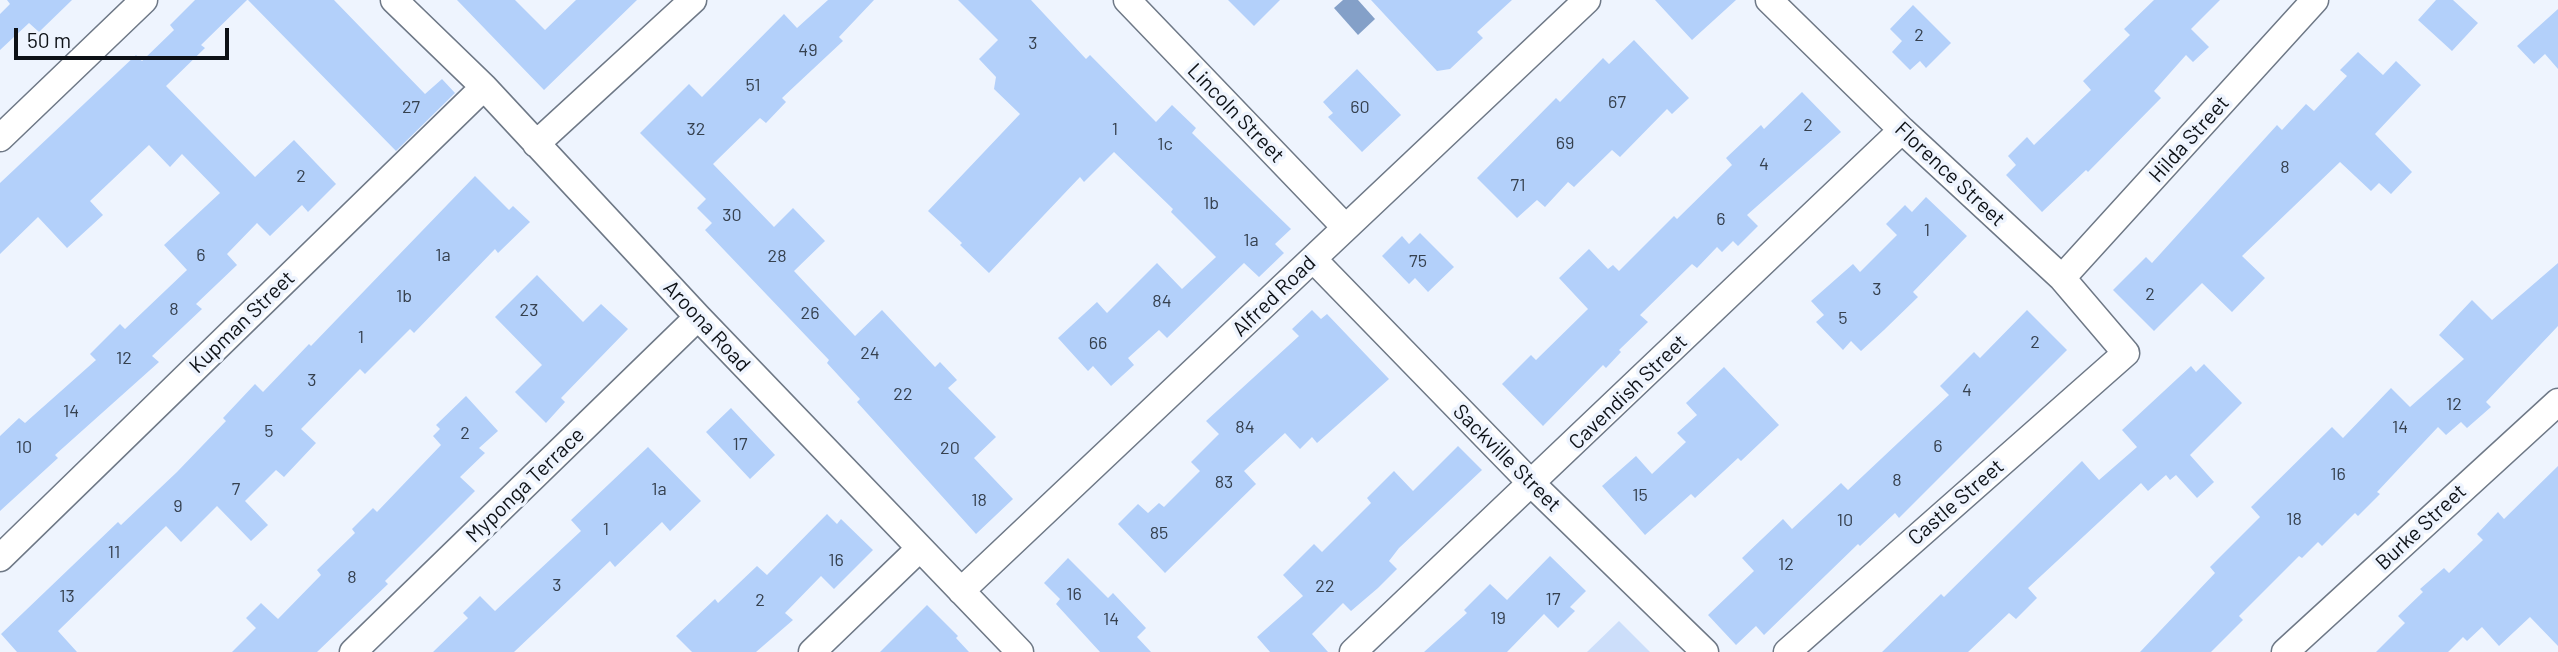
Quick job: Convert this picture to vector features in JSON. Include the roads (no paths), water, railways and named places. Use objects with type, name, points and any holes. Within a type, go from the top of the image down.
[{"type":"street","points":[[0,138],[144,0]]},
{"type":"street","name":"Aroona Road","points":[[394,0],[484,87],[698,317],[1020,652]]},
{"type":"street","points":[[536,144],[693,0]]},
{"type":"street","name":"Lincoln Street","points":[[1127,0],[1345,227]]},
{"type":"street","name":"Alfred Road","points":[[961,592],[1587,0]]},
{"type":"street","name":"Florence Street","points":[[1769,0],[1902,130],[2062,278],[2126,353]]},
{"type":"street","name":"Hilda Street","points":[[2062,278],[2315,0]]},
{"type":"street","name":"Kupman Street","points":[[0,558],[484,87]]},
{"type":"street","name":"Cavendish Street","points":[[1353,652],[1902,130]]},
{"type":"street","name":"Sackville Street","points":[[1313,259],[1532,484],[1705,652]]},
{"type":"street","name":"Myponga Terrace","points":[[353,652],[698,317]]},
{"type":"street","name":"Castle Street","points":[[1787,652],[2126,353]]},
{"type":"street","name":"Burke Street","points":[[2285,652],[2558,402]]},
{"type":"street","points":[[812,652],[919,549]]}]
